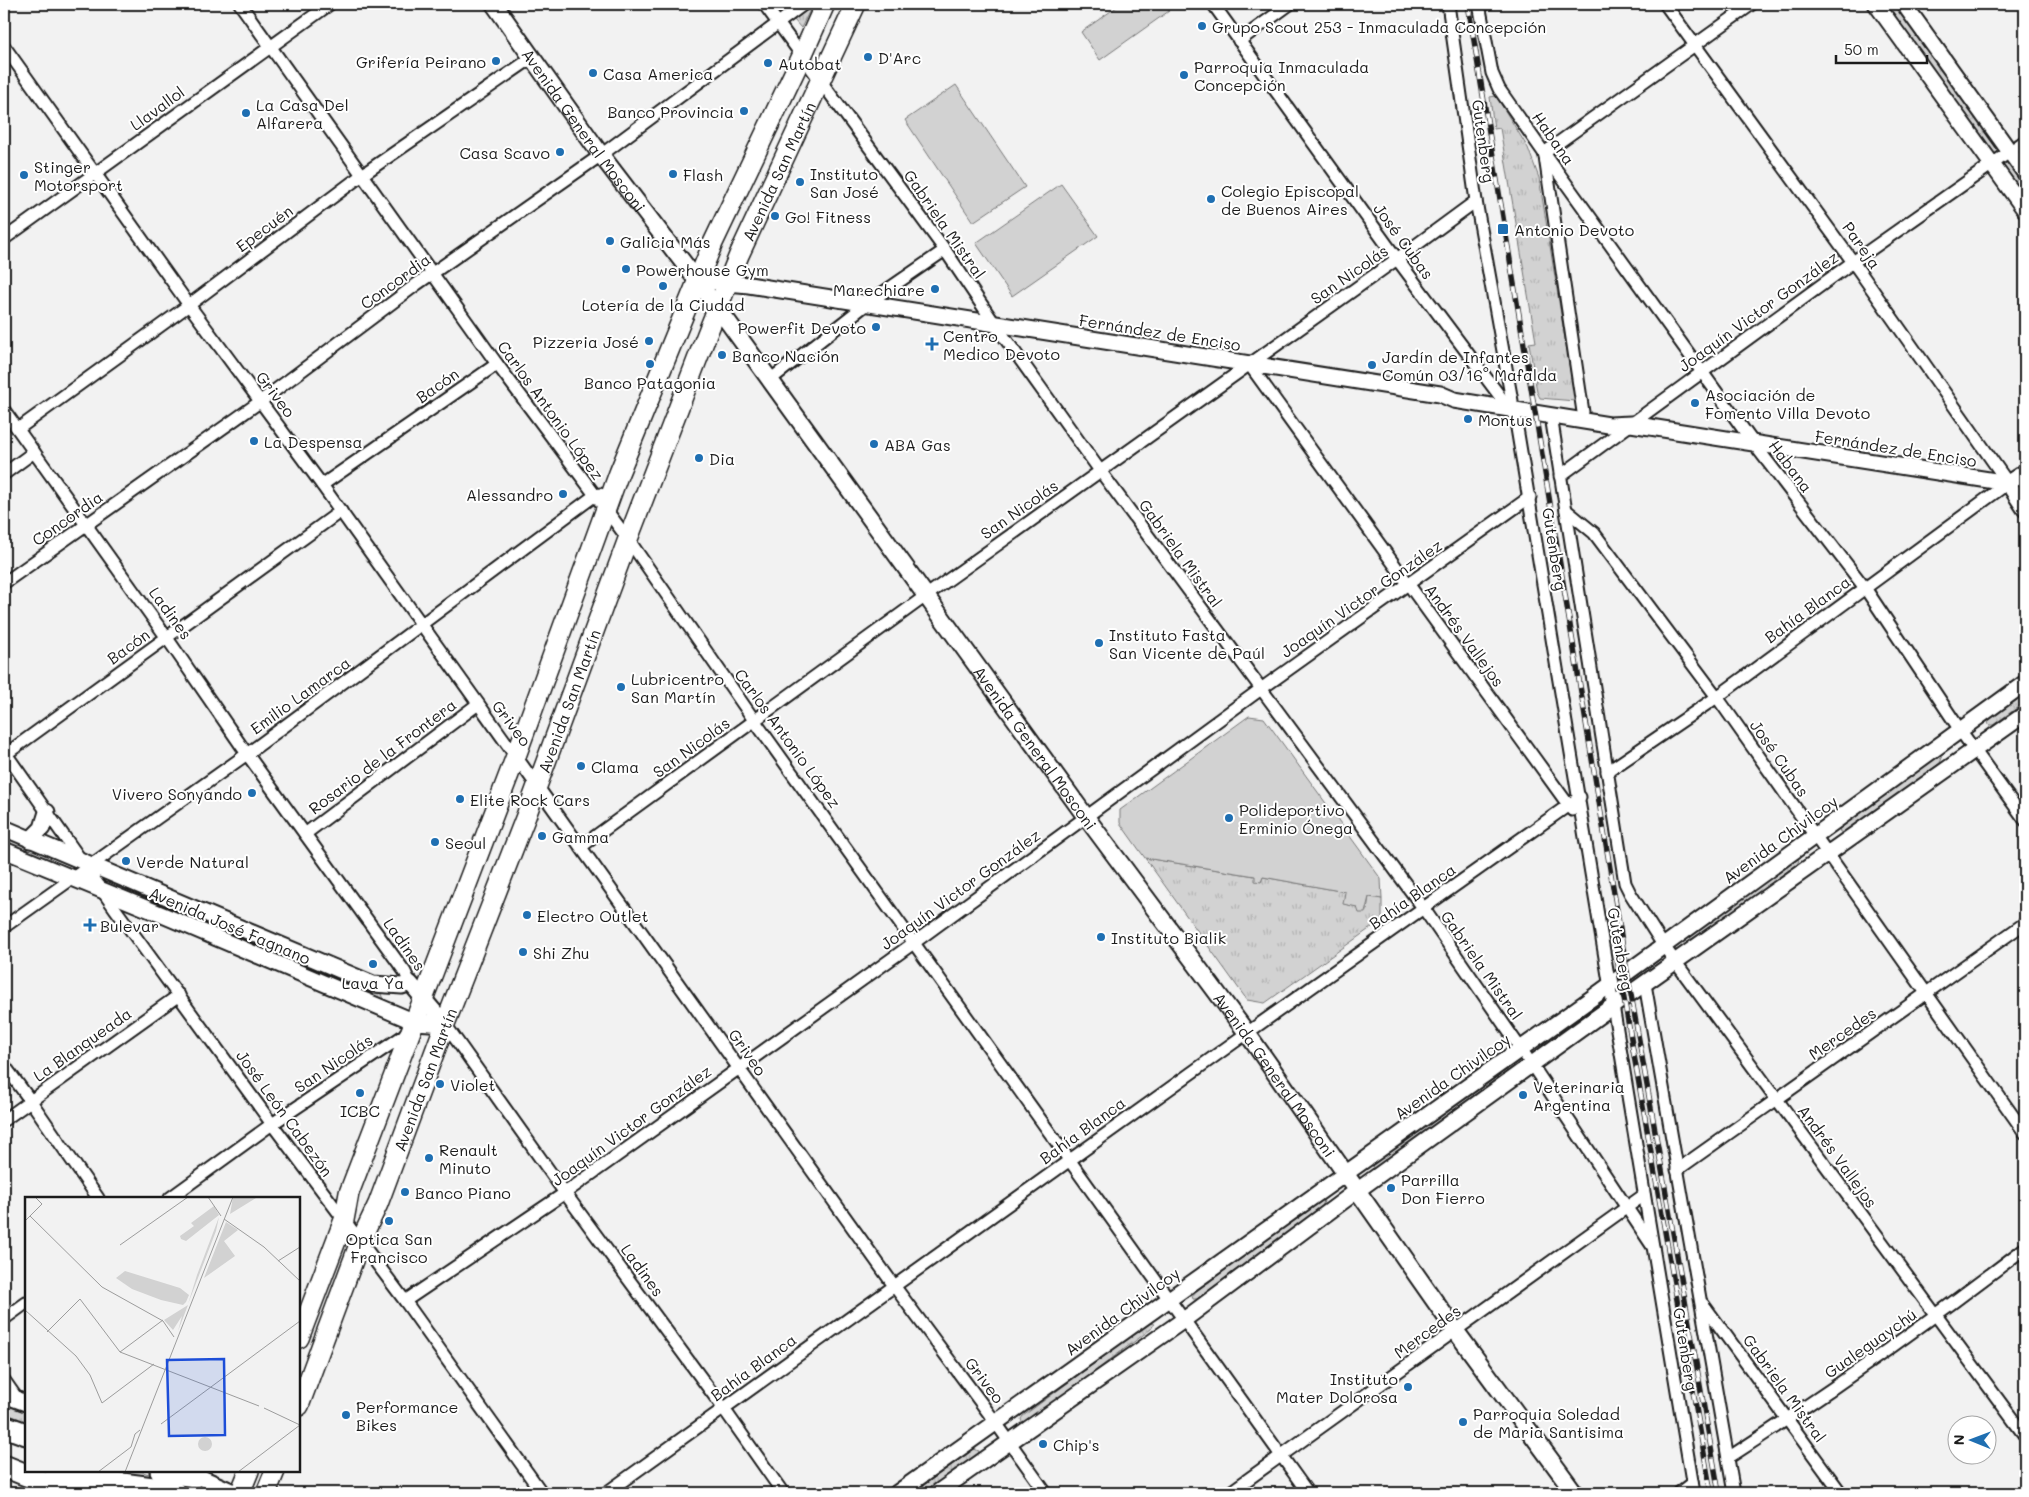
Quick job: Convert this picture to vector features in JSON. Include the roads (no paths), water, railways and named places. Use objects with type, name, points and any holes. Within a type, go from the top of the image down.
[{"type":"highway","points":[[4,1426],[25,1434]]},
{"type":"highway","points":[[4,1435],[25,1434]]},
{"type":"highway","points":[[4,1458],[25,1463]]},
{"type":"highway","points":[[4,1466],[71,1493]]},
{"type":"highway","points":[[61,1472],[91,1480],[153,1488],[174,1493]]},
{"type":"highway","points":[[171,1472],[190,1474]]},
{"type":"main road","name":"Avenida General Mosconi","points":[[494,4],[601,155],[718,308],[1086,817],[1247,1033],[1455,1330],[1575,1493]]},
{"type":"main road","name":"Avenida San Martín","points":[[300,1335],[344,1220],[349,1194],[516,756],[600,503],[613,488],[714,239],[825,4]]},
{"type":"main road","name":"Avenida San Martín","points":[[300,1403],[360,1242],[378,1204],[444,1024],[537,785],[628,539],[728,282],[856,4]]},
{"type":"main road","points":[[240,1493],[249,1472]]},
{"type":"main road","points":[[266,1493],[274,1472]]},
{"type":"street","name":"Carlos Antonio López","points":[[240,4],[497,364],[628,539],[754,720],[915,942],[1308,1493]]},
{"type":"street","name":"Llavallol","points":[[4,239],[330,4]]},
{"type":"street","name":"Gabriela Mistral","points":[[764,4],[945,250],[994,323],[1101,472],[1424,909],[1532,1065],[1653,1246]]},
{"type":"street","name":"Concordia","points":[[4,583],[260,401],[432,274],[601,155],[804,4]]},
{"type":"street","name":"José Cubas","points":[[1213,4],[1397,259],[1510,403]]},
{"type":"street","points":[[1240,41],[1290,4]]},
{"type":"street","points":[[1438,4],[1451,22]]},
{"type":"street","name":"Gutenberg","points":[[1448,4],[1476,201],[1510,403],[1530,497],[1693,1488]]},
{"type":"street","name":"Gutenberg","points":[[1479,4],[1492,73],[1513,108]]},
{"type":"street","name":"Pareja","points":[[1665,4],[1853,262],[2025,509]]},
{"type":"street","points":[[1583,412],[1544,153],[1752,4]]},
{"type":"street","points":[[1876,4],[2025,210]]},
{"type":"street","points":[[1904,4],[2025,173]]},
{"type":"street","name":"Griveo","points":[[4,46],[189,305],[341,511],[582,846],[895,1287],[1046,1493]]},
{"type":"street","name":"Epecuén","points":[[18,429],[189,305],[362,175],[533,57]]},
{"type":"street","name":"Habana","points":[[1513,108],[1754,444],[1865,588],[1960,730],[2025,820]]},
{"type":"street","name":"Joaquín Victor González","points":[[1560,476],[1853,262],[2025,141]]},
{"type":"street","name":"San Nicolás","points":[[582,846],[926,595],[1101,472],[1476,201]]},
{"type":"street","points":[[770,380],[868,304],[945,250]]},
{"type":"street","name":"Fernández de Enciso","points":[[697,280],[728,282],[1440,394],[1456,391],[1510,403],[1551,416],[1609,425],[1631,424]]},
{"type":"street","name":"Bacón","points":[[322,485],[497,364]]},
{"type":"street","name":"Andrés Vallejos","points":[[1250,364],[1584,829]]},
{"type":"street","name":"Fernández de Enciso","points":[[1510,403],[1610,416],[1631,424],[2008,483]]},
{"type":"street","name":"Ladines","points":[[4,410],[167,638],[247,754],[405,972],[410,983],[444,1024],[783,1493]]},
{"type":"street","name":"Gutenberg","points":[[1551,416],[1625,883],[1630,893]]},
{"type":"street","points":[[4,474],[34,452]]},
{"type":"street","name":"Bahía Blanca","points":[[1607,772],[1717,697],[2025,472]]},
{"type":"street","name":"Joaquín Victor González","points":[[405,1301],[565,1193],[915,942],[1261,689],[1530,497]]},
{"type":"street","name":"Emilio Lamarca","points":[[4,926],[72,878],[87,865],[247,754],[422,626],[600,503]]},
{"type":"street","name":"José Cubas","points":[[1566,510],[1594,533],[1717,697],[2025,1133]]},
{"type":"street","name":"Bacón","points":[[5,753],[341,511]]},
{"type":"street","name":"Avenida Chivilcoy","points":[[897,1493],[1520,1049],[2025,683]]},
{"type":"street","name":"Rosario de la Frontera","points":[[305,834],[478,704]]},
{"type":"street","points":[[937,1493],[1185,1319],[1358,1190],[1614,1005],[2025,714]]},
{"type":"street","name":"José León Cabezón","points":[[5,753],[87,865],[102,890],[272,1124],[405,1301],[542,1493]]},
{"type":"street","name":"Bahía Blanca","points":[[606,1493],[1247,1033],[1580,798]]},
{"type":"street","points":[[30,840],[42,828],[47,812]]},
{"type":"street","name":"Avenida José Fagnano","points":[[4,828],[87,865],[373,984],[402,986],[410,983]]},
{"type":"street","name":"Avenida José Fagnano","points":[[4,850],[415,1022],[444,1024]]},
{"type":"street","name":"Andrés Vallejos","points":[[1630,893],[1663,945],[2025,1436]]},
{"type":"street","name":"Mercedes","points":[[1677,1170],[2025,923]]},
{"type":"street","name":"Gutenberg","points":[[1645,984],[1734,1493]]},
{"type":"street","name":"La Blanqueada","points":[[4,1120],[179,995]]},
{"type":"street","name":"San Nicolás","points":[[171,1197],[272,1124],[403,1036],[415,1022]]},
{"type":"street","points":[[4,1065],[97,1197]]},
{"type":"street","name":"Mercedes","points":[[1229,1493],[1644,1195]]},
{"type":"street","name":"Gualeguaychú","points":[[1728,1458],[1788,1419],[1936,1316],[2025,1248]]},
{"type":"street","name":"Gabriela Mistral","points":[[1702,1302],[1841,1493]]},
{"type":"street","points":[[4,1319],[25,1304]]},
{"type":"street","points":[[4,1380],[16,1399]]},
{"type":"street","points":[[190,1474],[236,1493]]},
{"type":"street","points":[[1679,1493],[1693,1488]]},
{"type":"railway","points":[[1468,4],[1627,972],[1719,1493]]},
{"type":"railway","points":[[1617,959],[1711,1493]]},
{"type":"place","name":"Grupo Scout 253 - Inmaculada Concepción","points":[[1202,26]]},
{"type":"place","name":"D'Arc","points":[[868,57]]},
{"type":"place","name":"Grifería Peirano","points":[[496,61]]},
{"type":"place","name":"Autobat","points":[[768,63]]},
{"type":"place","name":"Casa America","points":[[593,73]]},
{"type":"place","name":"Parroquia Inmaculada Concepción","points":[[1184,75]]},
{"type":"place","name":"Banco Provincia","points":[[744,111]]},
{"type":"place","name":"La Casa Del Alfarera","points":[[246,113]]},
{"type":"place","name":"Casa Scavo","points":[[560,152]]},
{"type":"place","name":"Flash","points":[[673,174]]},
{"type":"place","name":"Stinger Motorsport","points":[[24,175]]},
{"type":"place","name":"Instituto San José","points":[[800,182]]},
{"type":"place","name":"Colegio Episcopal de Buenos Aires","points":[[1211,199]]},
{"type":"place","name":"Go! Fitness","points":[[775,216]]},
{"type":"place","name":"Antonio Devoto","points":[[1503,229]]},
{"type":"place","name":"Galicia Más","points":[[610,241]]},
{"type":"place","name":"Powerhouse Gym","points":[[626,269]]},
{"type":"place","name":"Lotería de la Ciudad","points":[[663,286]]},
{"type":"place","name":"Marechiare","points":[[935,289]]},
{"type":"place","name":"Powerfit Devoto","points":[[876,327]]},
{"type":"place","name":"Pizzeria José","points":[[649,341]]},
{"type":"place","name":"Centro Medico Devoto","points":[[932,344]]},
{"type":"place","name":"Banco Nación","points":[[722,355]]},
{"type":"place","name":"Banco Patagonia","points":[[650,364]]},
{"type":"place","name":"Jardín de Infantes Común 03/16° Mafalda","points":[[1372,365]]},
{"type":"place","name":"Asociación de Fomento Villa Devoto","points":[[1695,403]]},
{"type":"place","name":"Montus","points":[[1468,419]]},
{"type":"place","name":"La Despensa","points":[[254,441]]},
{"type":"place","name":"ABA Gas","points":[[874,444]]},
{"type":"place","name":"Dia","points":[[699,458]]},
{"type":"place","name":"Alessandro","points":[[563,494]]},
{"type":"place","name":"Instituto Fasta San Vicente de Paúl","points":[[1099,643]]},
{"type":"place","name":"Lubricentro San Martín","points":[[621,687]]},
{"type":"place","name":"Clama","points":[[581,766]]},
{"type":"place","name":"Vivero Sonyando","points":[[252,793]]},
{"type":"place","name":"Elite Rock Cars","points":[[460,799]]},
{"type":"place","name":"Polideportivo Erminio Ónega","points":[[1229,818]]},
{"type":"place","name":"Gamma","points":[[542,836]]},
{"type":"place","name":"Seoul","points":[[435,842]]},
{"type":"place","name":"Verde Natural","points":[[126,861]]},
{"type":"place","name":"Electro Outlet","points":[[527,915]]},
{"type":"place","name":"Bulevar","points":[[90,925]]},
{"type":"place","name":"Instituto Bialik","points":[[1101,937]]},
{"type":"place","name":"Shi Zhu","points":[[523,952]]},
{"type":"place","name":"Lava Ya","points":[[373,964]]},
{"type":"place","name":"Violet","points":[[440,1084]]},
{"type":"place","name":"ICBC","points":[[360,1093]]},
{"type":"place","name":"Veterinaria Argentina","points":[[1523,1095]]},
{"type":"place","name":"Renault Minuto","points":[[429,1158]]},
{"type":"place","name":"Parrilla Don Fierro","points":[[1391,1188]]},
{"type":"place","name":"Banco Piano","points":[[405,1192]]},
{"type":"place","name":"Optica San Francisco","points":[[389,1221]]},
{"type":"place","name":"Instituto Mater Dolorosa","points":[[1408,1387]]},
{"type":"place","name":"Performance Bikes","points":[[346,1415]]},
{"type":"place","name":"Parroquia Soledad de Maria Santisima","points":[[1463,1422]]},
{"type":"place","name":"Chip's","points":[[1043,1444]]}]
